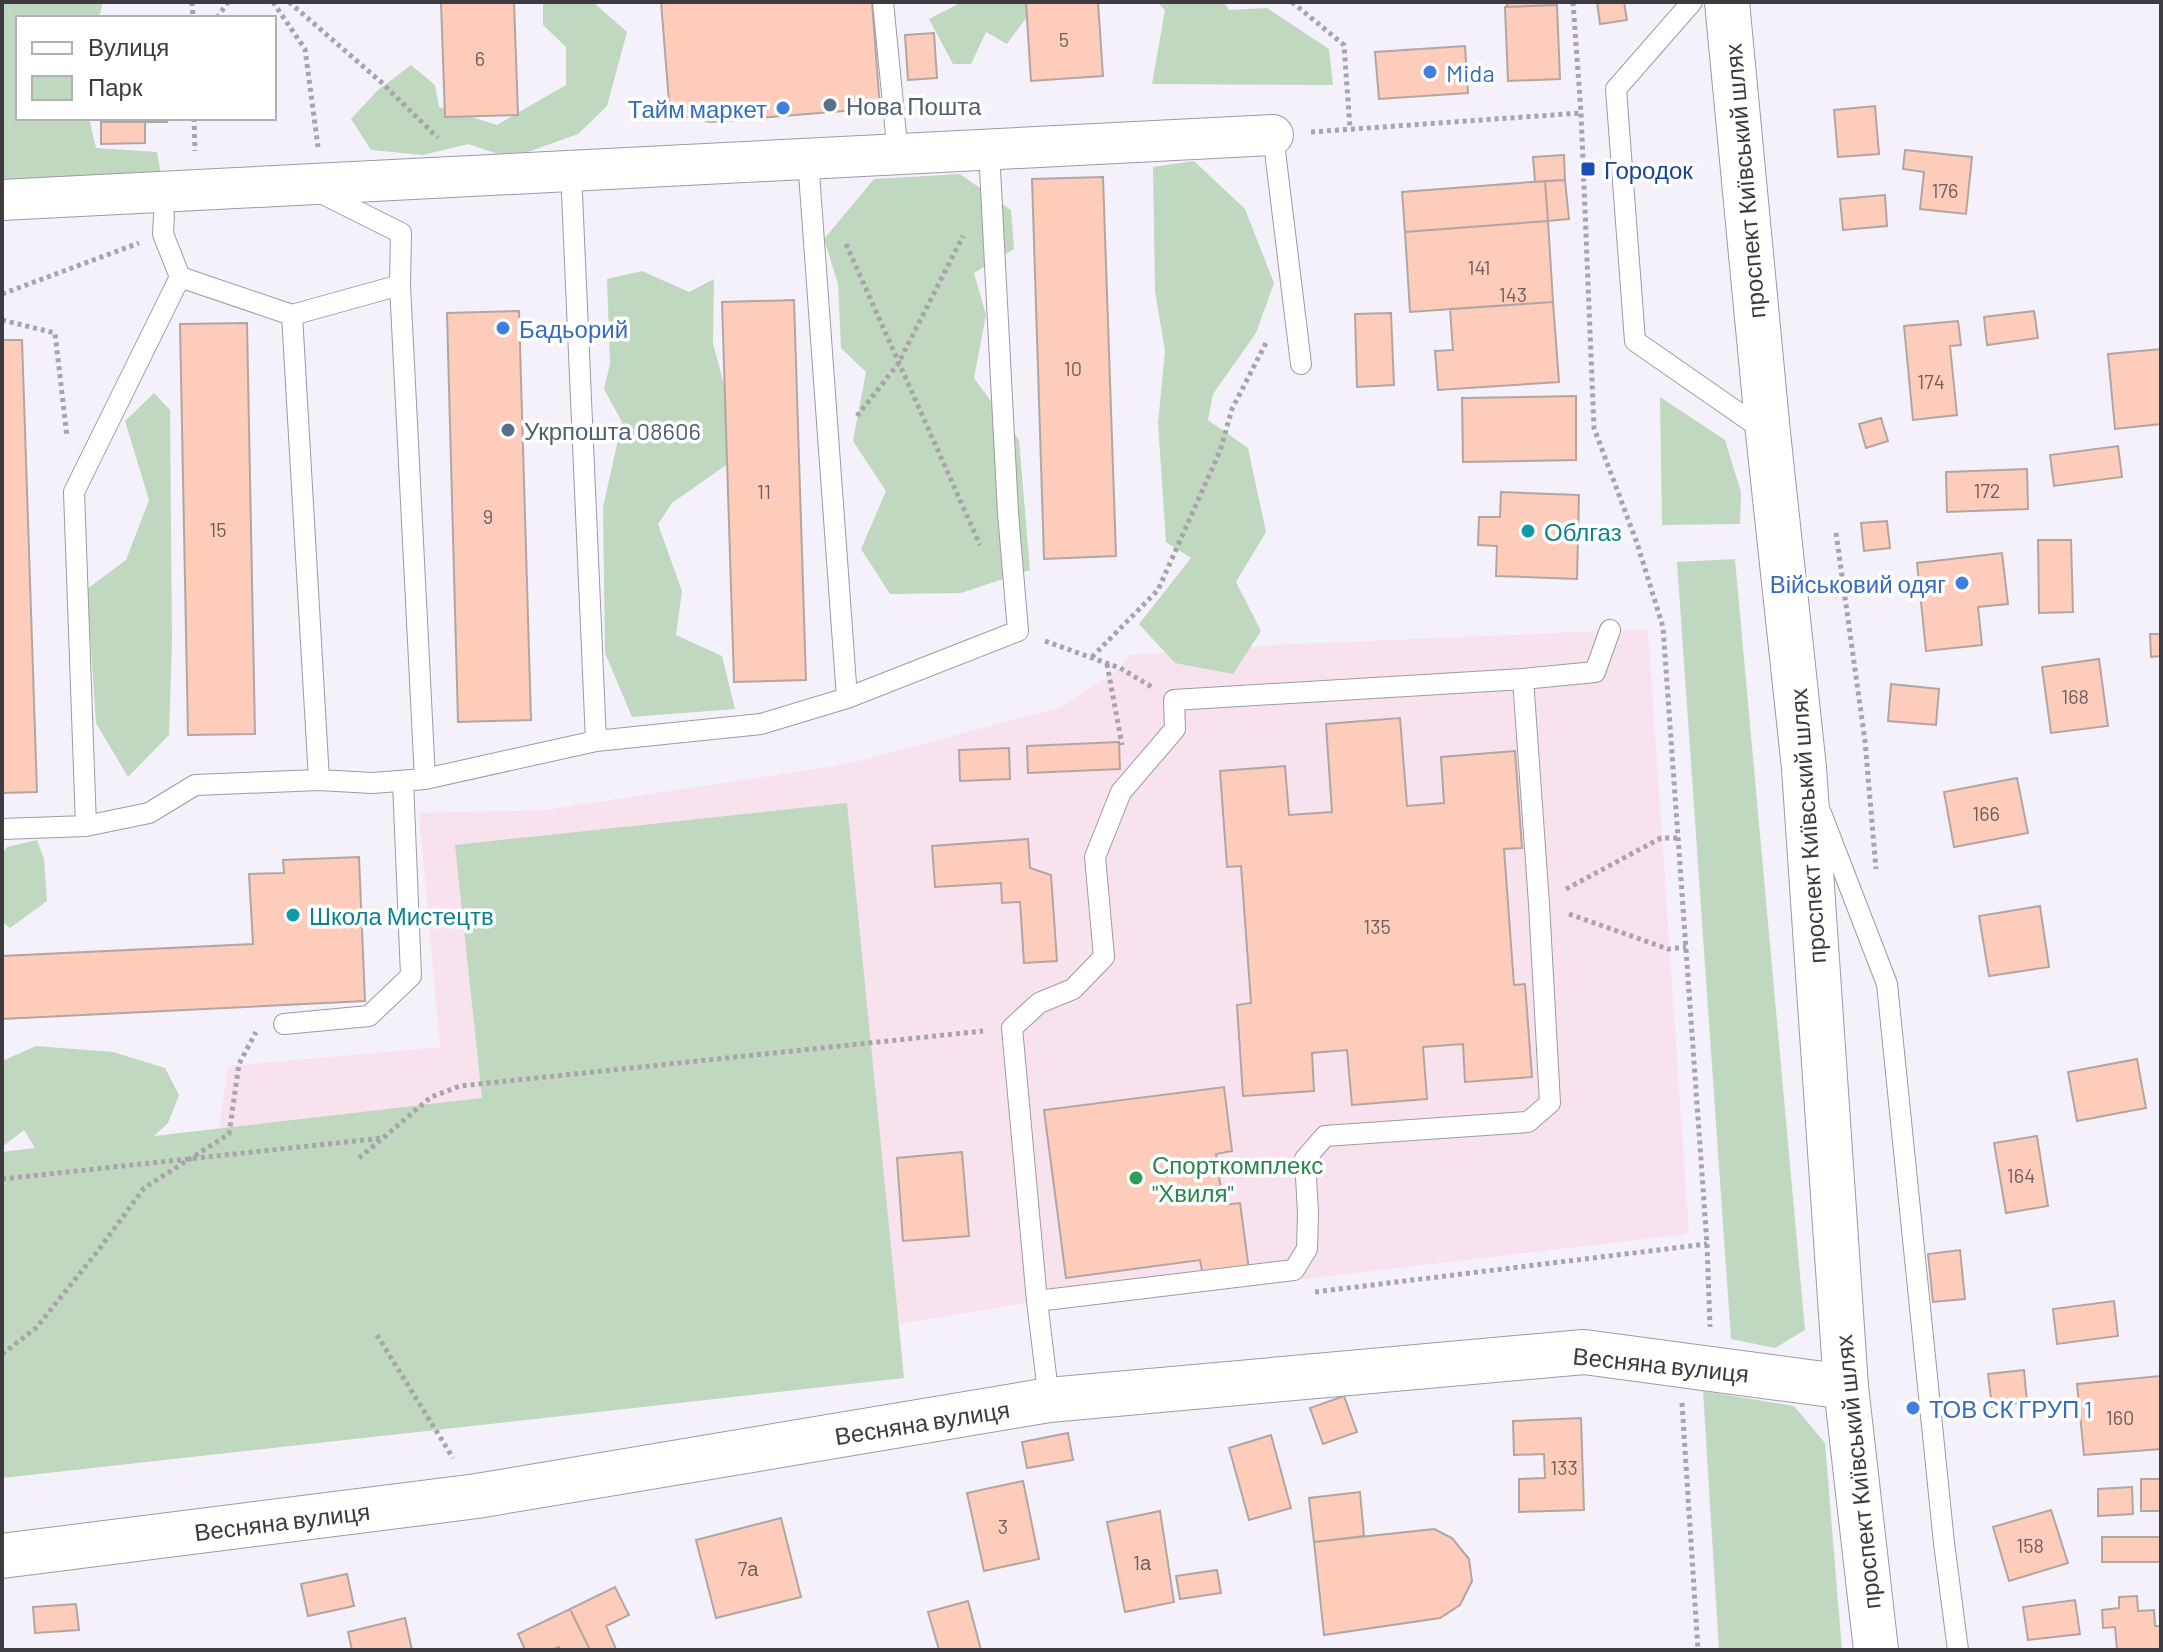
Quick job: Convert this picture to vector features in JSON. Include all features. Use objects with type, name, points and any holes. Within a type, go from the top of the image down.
[{"type":"street","name":"проспект Київський шлях","points":[[1727,2],[1804,768],[1846,1387],[1876,1650]]},
{"type":"street","points":[[2,200],[898,155],[990,166],[1273,135]]},
{"type":"street","name":"Весняна вулиця","points":[[2,1556],[477,1496],[1049,1400],[1584,1352],[1846,1387]]},
{"type":"lane","points":[[883,2],[898,155]]},
{"type":"lane","points":[[1692,2],[1616,89],[1635,341],[1768,433]]},
{"type":"lane","points":[[1273,135],[1301,364]]},
{"type":"lane","points":[[808,159],[847,698]]},
{"type":"lane","points":[[2,829],[86,826],[149,813],[195,785],[319,780],[372,783],[425,779],[596,741],[761,724],[847,698],[1018,631],[1008,513],[990,166]]},
{"type":"lane","points":[[571,171],[596,741]]},
{"type":"lane","points":[[323,183],[325,195],[401,233],[400,285],[425,779]]},
{"type":"lane","points":[[86,826],[74,492],[180,277],[164,224]]},
{"type":"lane","points":[[180,277],[292,315],[400,285]]},
{"type":"lane","points":[[292,315],[319,780]]},
{"type":"lane","points":[[1049,1400],[1012,1028],[1039,1003],[1073,989],[1104,957],[1095,857],[1121,792],[1175,729],[1174,700],[1595,672],[1610,630]]},
{"type":"lane","points":[[1037,1301],[1294,1270],[1307,1249],[1305,1159],[1325,1136],[1528,1122],[1550,1103],[1523,679]]},
{"type":"lane","points":[[1804,768],[1887,984],[1944,1543],[1958,1650]]},
{"type":"lane","points":[[284,1024],[369,1016],[411,976],[403,781]]},
{"type":"path","points":[[273,2],[305,49],[323,183]]},
{"type":"path","points":[[289,2],[381,82],[476,175]]},
{"type":"path","points":[[1292,2],[1344,45],[1350,128]]},
{"type":"path","points":[[1573,2],[1581,113],[1594,428],[1637,543],[1663,627],[1707,1244],[1710,1345],[1699,1367],[1681,1387],[1698,1650]]},
{"type":"path","points":[[1273,135],[1581,113]]},
{"type":"path","points":[[829,451],[898,364],[990,166]]},
{"type":"path","points":[[2,294],[164,224]]},
{"type":"path","points":[[840,232],[980,547]]},
{"type":"path","points":[[1092,657],[1158,590],[1220,451],[1232,409],[1293,290]]},
{"type":"path","points":[[2,320],[55,333],[74,492]]},
{"type":"path","points":[[1836,533],[1865,741],[1877,878]]},
{"type":"path","points":[[1018,631],[1120,668]]},
{"type":"path","points":[[1107,663],[1130,782]]},
{"type":"path","points":[[1539,904],[1661,838],[1677,838]]},
{"type":"path","points":[[1539,904],[1668,949],[1686,947]]},
{"type":"path","points":[[2,1354],[36,1328],[144,1188],[229,1134],[239,1064],[256,1031],[284,1024]]},
{"type":"path","points":[[359,1158],[431,1097],[460,1086],[948,1035]]},
{"type":"path","points":[[2,1179],[383,1138]]},
{"type":"path","points":[[1311,1292],[1707,1244]]},
{"type":"path","points":[[377,1335],[477,1496]]},
{"type":"shaded area","points":[[1648,629],[1689,1234],[1270,1283],[1037,1301],[899,1324],[904,1378],[2,1478],[2,1152],[219,1129],[228,1066],[440,1047],[419,813],[545,810],[848,764],[1061,707],[1120,668],[1129,655],[1274,645]]},
{"type":"green space","points":[[2,2],[103,2],[100,16],[16,16],[16,120],[89,120],[96,148],[157,152],[162,181],[2,181]]},
{"type":"green space","points":[[543,2],[593,2],[627,32],[607,106],[578,134],[511,158],[468,144],[423,155],[371,150],[351,119],[377,91],[411,65],[435,85],[439,107],[497,125],[566,85],[566,47],[543,25]]},
{"type":"green space","points":[[962,2],[1038,2],[1007,44],[986,32],[971,64],[953,64],[929,19]]},
{"type":"green space","points":[[1157,2],[1224,2],[1229,10],[1267,8],[1329,49],[1333,85],[1152,84],[1165,10]]},
{"type":"green space","points":[[1194,161],[1245,209],[1274,283],[1256,333],[1213,394],[1208,420],[1248,448],[1266,532],[1236,582],[1261,631],[1233,674],[1175,663],[1139,624],[1191,558],[1166,542],[1158,423],[1165,351],[1155,291],[1153,167]]},
{"type":"green space","points":[[960,174],[1011,210],[1014,249],[974,273],[986,315],[974,378],[1019,440],[1030,570],[961,593],[890,594],[861,549],[886,491],[853,441],[866,372],[841,348],[838,284],[824,239],[874,179]]},
{"type":"green space","points":[[642,271],[689,292],[714,279],[713,343],[742,454],[672,503],[658,524],[682,591],[676,635],[722,656],[735,709],[632,717],[605,653],[603,507],[622,422],[604,389],[610,364],[607,279]]},
{"type":"green space","points":[[154,393],[170,410],[172,640],[169,735],[128,777],[96,723],[87,589],[126,560],[149,500],[125,421]]},
{"type":"green space","points":[[1660,397],[1725,440],[1741,492],[1740,524],[1662,525]]},
{"type":"green space","points":[[1735,559],[1805,1330],[1775,1348],[1731,1339],[1677,562]]},
{"type":"green space","points":[[847,803],[904,1378],[2,1478],[2,1152],[35,1148],[24,1130],[2,1147],[2,1061],[36,1046],[113,1052],[165,1068],[179,1095],[168,1123],[154,1136],[482,1098],[455,845]]},
{"type":"green space","points":[[37,840],[44,859],[47,901],[10,928],[2,922],[2,854],[7,847]]},
{"type":"green space","points":[[1703,1391],[1794,1406],[1825,1443],[1842,1650],[1719,1650]]},
{"type":"building","points":[[441,2],[514,2],[518,115],[445,117]]},
{"type":"building","points":[[661,2],[872,2],[880,108],[711,122],[670,114]]},
{"type":"building","points":[[1026,2],[1098,2],[1103,76],[1031,81]]},
{"type":"building","points":[[1507,2],[1557,2],[1557,5],[1507,7]]},
{"type":"building","points":[[1597,2],[1624,2],[1627,20],[1600,24]]},
{"type":"building","points":[[1557,5],[1560,79],[1508,81],[1505,7]]},
{"type":"building","points":[[934,33],[937,78],[908,80],[905,35]]},
{"type":"building","points":[[1465,46],[1468,93],[1379,99],[1375,52]]},
{"type":"building","points":[[1875,106],[1879,154],[1838,157],[1834,110]]},
{"type":"building","points":[[101,120],[167,120],[167,122]]},
{"type":"building","points":[[101,122],[145,122],[145,143],[101,144]]},
{"type":"building","points":[[1905,150],[1972,157],[1966,214],[1920,209],[1924,172],[1903,169]]},
{"type":"building","points":[[1564,155],[1565,180],[1535,182],[1533,157]]},
{"type":"building","points":[[1103,177],[1116,556],[1044,559],[1032,179]]},
{"type":"building","points":[[1565,180],[1569,219],[1548,221],[1545,181]]},
{"type":"building","points":[[1545,181],[1548,221],[1405,232],[1402,192]]},
{"type":"building","points":[[1885,195],[1887,226],[1843,230],[1840,199]]},
{"type":"building","points":[[1548,221],[1553,302],[1410,312],[1405,232]]},
{"type":"building","points":[[794,300],[806,680],[734,682],[722,302]]},
{"type":"building","points":[[1553,302],[1559,382],[1438,390],[1435,351],[1453,350],[1450,309]]},
{"type":"building","points":[[519,311],[531,720],[458,722],[447,313]]},
{"type":"building","points":[[2034,311],[2038,338],[1987,345],[1984,317]]},
{"type":"building","points":[[1391,313],[1394,385],[1357,387],[1355,314]]},
{"type":"building","points":[[1958,321],[1961,345],[1950,346],[1957,415],[1913,420],[1904,326]]},
{"type":"building","points":[[247,323],[255,734],[188,735],[180,324]]},
{"type":"building","points":[[2,340],[22,340],[37,792],[2,793]]},
{"type":"building","points":[[2161,349],[2161,424],[2115,429],[2108,354]]},
{"type":"building","points":[[1576,396],[1576,460],[1463,462],[1462,398]]},
{"type":"building","points":[[1881,418],[1888,441],[1866,448],[1859,424]]},
{"type":"building","points":[[2118,446],[2122,477],[2054,486],[2050,455]]},
{"type":"building","points":[[2027,469],[2028,509],[1947,512],[1946,472]]},
{"type":"building","name":"Облгаз","points":[[1501,492],[1579,495],[1577,579],[1496,576],[1497,546],[1478,545],[1479,517],[1500,517]]},
{"type":"building","points":[[1887,521],[1890,548],[1864,551],[1861,523]]},
{"type":"building","points":[[2038,540],[2071,540],[2073,612],[2039,613]]},
{"type":"building","name":"Військовий одяг","points":[[2002,553],[2008,604],[1978,607],[1982,645],[1926,651],[1917,563]]},
{"type":"building","points":[[2150,634],[2161,634],[2161,656],[2151,657]]},
{"type":"building","points":[[2099,659],[2108,726],[2051,733],[2042,667]]},
{"type":"building","points":[[1891,684],[1939,689],[1936,725],[1888,721]]},
{"type":"building","points":[[1400,718],[1407,806],[1444,803],[1441,757],[1515,751],[1522,848],[1504,849],[1514,985],[1525,984],[1532,1077],[1465,1082],[1463,1044],[1423,1047],[1427,1099],[1352,1105],[1347,1050],[1312,1053],[1314,1091],[1243,1096],[1237,1005],[1251,1003],[1241,866],[1227,867],[1220,771],[1285,766],[1289,815],[1332,812],[1326,724]]},
{"type":"building","points":[[1119,742],[1120,769],[1028,773],[1027,746]]},
{"type":"building","points":[[1009,748],[1010,779],[960,781],[959,750]]},
{"type":"building","points":[[2017,778],[2028,833],[1954,847],[1944,792]]},
{"type":"building","points":[[1028,839],[1030,868],[1051,875],[1057,961],[1024,963],[1020,902],[1002,903],[1001,883],[935,887],[932,846]]},
{"type":"building","points":[[359,857],[365,1001],[2,1019],[2,956],[253,944],[249,874],[284,873],[283,860]]},
{"type":"building","points":[[2040,906],[2049,967],[1989,976],[1979,916]]},
{"type":"building","points":[[2137,1059],[2146,1108],[2077,1121],[2068,1072]]},
{"type":"building","name":"Спорткомплекс \"Хвиля\"","points":[[1224,1087],[1232,1151],[1216,1154],[1223,1205],[1240,1203],[1249,1270],[1203,1276],[1200,1260],[1066,1278],[1044,1110]]},
{"type":"building","points":[[2037,1136],[2048,1206],[2006,1213],[1994,1143]]},
{"type":"building","points":[[962,1152],[969,1236],[903,1241],[897,1158]]},
{"type":"building","points":[[1960,1250],[1965,1299],[1933,1302],[1928,1254]]},
{"type":"building","points":[[2114,1301],[2118,1336],[2057,1344],[2053,1309]]},
{"type":"building","points":[[2024,1370],[2027,1402],[1992,1407],[1988,1374]]},
{"type":"building","points":[[2160,1376],[2161,1449],[2084,1455],[2077,1384]]},
{"type":"building","points":[[1344,1396],[1357,1432],[1323,1444],[1310,1408]]},
{"type":"building","points":[[1581,1418],[1584,1510],[1519,1512],[1519,1479],[1545,1478],[1544,1454],[1514,1455],[1513,1421]]},
{"type":"building","points":[[1068,1433],[1073,1460],[1027,1468],[1022,1442]]},
{"type":"building","points":[[1271,1435],[1291,1508],[1249,1520],[1229,1448]]},
{"type":"building","points":[[2141,1479],[2161,1479],[2161,1511],[2141,1511]]},
{"type":"building","points":[[1023,1481],[1039,1559],[984,1571],[967,1493]]},
{"type":"building","points":[[2132,1487],[2133,1514],[2098,1516],[2098,1489]]},
{"type":"building","points":[[1360,1492],[1364,1536],[1314,1542],[1309,1498]]},
{"type":"building","points":[[2051,1510],[2068,1563],[2009,1581],[1993,1527]]},
{"type":"building","points":[[1160,1511],[1174,1602],[1125,1612],[1107,1522]]},
{"type":"building","points":[[781,1518],[801,1597],[716,1618],[696,1540]]},
{"type":"building","points":[[1434,1529],[1452,1538],[1469,1559],[1472,1581],[1460,1605],[1440,1618],[1324,1635],[1314,1542]]},
{"type":"building","points":[[2102,1537],[2161,1537],[2161,1562],[2102,1562]]},
{"type":"building","points":[[1217,1570],[1221,1593],[1180,1599],[1176,1576]]},
{"type":"building","points":[[347,1574],[354,1606],[308,1616],[301,1584]]},
{"type":"building","points":[[615,1587],[629,1615],[606,1626],[616,1649],[590,1650],[570,1609]]},
{"type":"building","points":[[2137,1596],[2138,1611],[2154,1610],[2155,1626],[2161,1626],[2161,1650],[2117,1650],[2115,1627],[2103,1628],[2102,1610],[2119,1608],[2119,1597]]},
{"type":"building","points":[[2075,1600],[2080,1634],[2028,1640],[2023,1607]]},
{"type":"building","points":[[968,1601],[981,1650],[939,1650],[928,1612]]},
{"type":"building","points":[[76,1604],[79,1630],[35,1633],[33,1607]]},
{"type":"building","points":[[570,1609],[590,1650],[561,1650],[559,1647],[525,1650],[518,1634]]},
{"type":"building","points":[[405,1618],[412,1650],[352,1650],[348,1632]]},
{"type":"place","name":"Mida","points":[[1430,72]]},
{"type":"place","name":"Нова Пошта","points":[[830,105]]},
{"type":"place","name":"Тайм маркет","points":[[783,108]]},
{"type":"place","name":"Городок","points":[[1588,169]]},
{"type":"place","name":"Бадьорий","points":[[503,328]]},
{"type":"place","name":"Укрпошта 08606","points":[[508,430]]},
{"type":"place","name":"Облгаз","points":[[1528,531]]},
{"type":"place","name":"Військовий одяг","points":[[1962,583]]},
{"type":"place","name":"Школа Мистецтв","points":[[293,915]]},
{"type":"place","name":"Спорткомплекс \"Хвиля\"","points":[[1136,1178]]},
{"type":"place","name":"ТОВ СК ГРУП 1","points":[[1913,1408]]}]
